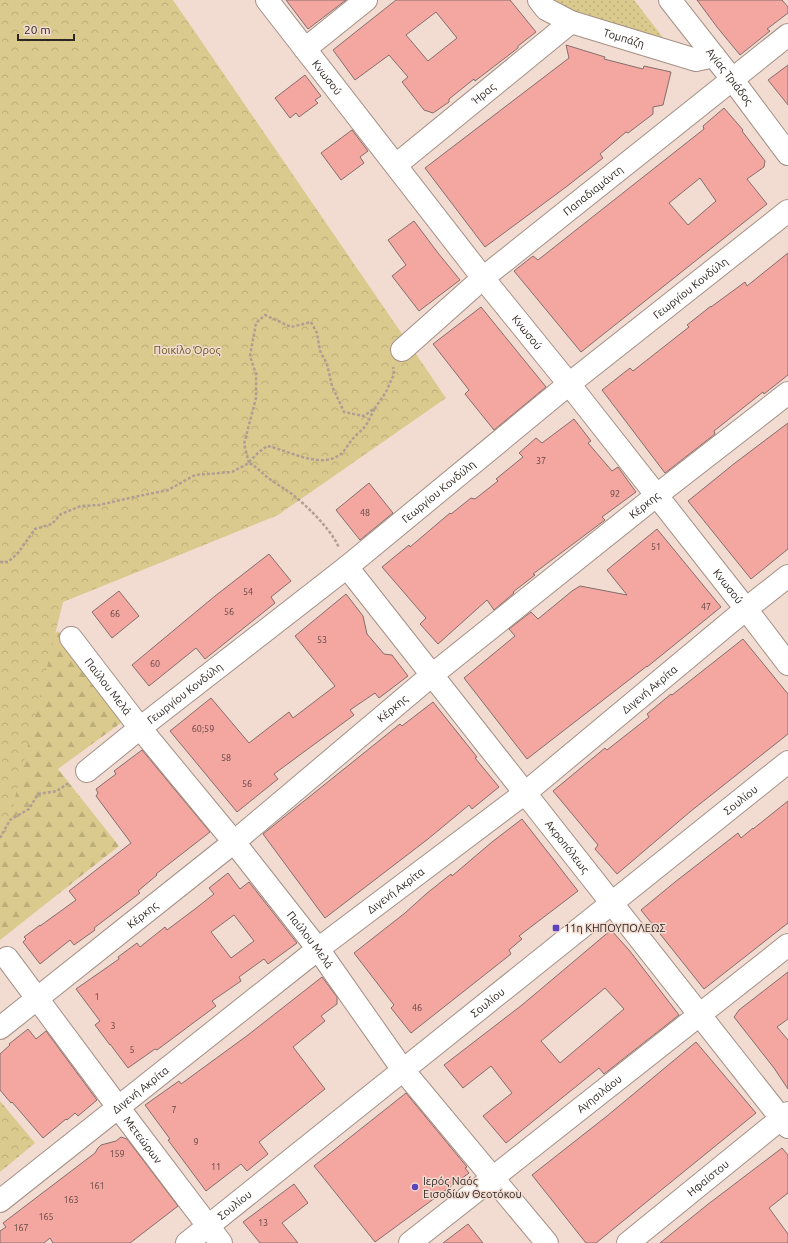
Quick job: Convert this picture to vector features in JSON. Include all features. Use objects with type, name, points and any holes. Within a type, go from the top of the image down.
[{"type":"street","name":"Κνωσού","points":[[268,0],[483,278],[569,384],[788,664]]},
{"type":"street","points":[[305,49],[366,0]]},
{"type":"street","name":"Τομπάζη","points":[[539,0],[546,9],[571,22],[696,60],[714,56]]},
{"type":"street","name":"Αγίας Τριάδος","points":[[670,0],[788,154]]},
{"type":"street","name":"Ήρας","points":[[396,165],[571,22]]},
{"type":"street","name":"Παπαδιαμάντη","points":[[402,350],[483,278],[788,35]]},
{"type":"street","name":"Γεωργίου Κονδύλη","points":[[87,770],[347,567],[569,384],[788,211]]},
{"type":"street","name":"Κέρκης","points":[[0,1028],[234,842],[432,675],[656,495],[788,393]]},
{"type":"street","name":"Ακροπόλεως","points":[[347,567],[699,1014],[786,1120]]},
{"type":"street","name":"Διγενή Ακρίτα","points":[[0,1201],[318,949],[525,793],[746,609],[788,576]]},
{"type":"street","name":"Παύλου Μελά","points":[[71,638],[140,728],[234,842],[318,949],[403,1070],[547,1243]]},
{"type":"street","name":"Σουλίου","points":[[186,1243],[215,1235],[403,1070],[788,762]]},
{"type":"street","name":"Αγησιλάου","points":[[410,1243],[788,945]]},
{"type":"street","name":"Μετεώρων","points":[[7,958],[215,1235]]},
{"type":"street","name":"Ηφαίστου","points":[[628,1243],[786,1120]]},
{"type":"path","points":[[347,567],[336,539],[320,521],[292,494],[269,479],[258,468],[249,463],[244,444],[256,398],[256,374],[250,356],[256,323],[265,315],[291,327],[311,322],[317,333],[320,351],[327,364],[332,386],[344,412],[364,416],[375,408]]},
{"type":"path","points":[[0,562],[8,562],[18,553],[35,529],[52,524],[61,514],[82,506],[99,505],[168,490],[195,475],[232,472],[249,463],[258,453],[268,446],[302,458],[332,460],[342,453],[352,439],[366,426],[375,408],[386,392],[394,374],[392,360],[402,350]]},
{"type":"path","points":[[0,838],[10,820],[29,809],[38,794],[57,790],[87,770]]},
{"type":"green space","name":"Ποικίλο Όρος","points":[[0,0],[173,0],[446,398],[278,515],[63,602],[0,859]]},
{"type":"green space","points":[[548,0],[634,0],[665,40],[551,3]]},
{"type":"green space","points":[[58,631],[125,720],[58,769],[119,846],[0,940],[0,642],[35,647]]},
{"type":"green space","points":[[0,1101],[35,1143],[0,1172]]},
{"type":"green space","points":[[0,1106],[32,1143],[0,1170]]},
{"type":"building","points":[[286,0],[346,0],[308,29]]},
{"type":"building","points":[[396,0],[510,0],[536,32],[518,46],[518,48],[475,81],[474,79],[449,99],[449,102],[433,113],[424,110],[402,82],[408,77],[389,55],[355,80],[333,50]],"holes":[[[436,12],[457,38],[428,61],[406,35]]]},
{"type":"building","points":[[697,0],[782,0],[788,7],[788,13],[767,29],[770,31],[740,55]]},
{"type":"building","points":[[566,45],[605,57],[604,59],[643,69],[644,66],[671,72],[663,105],[653,107],[653,114],[628,133],[626,132],[600,154],[603,158],[485,247],[425,168],[569,58]]},
{"type":"building","points":[[788,65],[788,105],[768,80]]},
{"type":"building","points":[[305,75],[321,96],[315,100],[318,103],[299,117],[296,113],[290,118],[275,98]]},
{"type":"building","points":[[724,108],[743,130],[742,131],[765,161],[764,167],[747,179],[767,204],[581,352],[514,271],[533,256],[538,260],[704,129],[703,126]],"holes":[[[700,178],[716,201],[688,225],[669,203]]]},
{"type":"building","points":[[352,130],[368,151],[360,157],[364,163],[341,180],[321,153]]},
{"type":"building","points":[[414,221],[460,280],[419,311],[392,276],[406,265],[388,240]]},
{"type":"building","points":[[788,253],[788,375],[764,394],[763,392],[714,431],[715,434],[665,473],[602,390],[630,368],[633,371],[689,327],[687,325],[711,306],[745,282],[747,286]]},
{"type":"building","points":[[481,307],[546,387],[494,430],[465,394],[469,390],[433,344]]},
{"type":"building","points":[[574,419],[591,441],[588,443],[612,471],[618,467],[636,492],[602,517],[605,520],[533,574],[535,575],[513,592],[514,593],[494,610],[487,600],[438,644],[420,624],[426,618],[382,567],[409,545],[410,547],[450,513],[451,514],[471,498],[475,499],[498,481],[496,479],[523,457],[519,453],[536,438],[542,443]]},
{"type":"building","points":[[788,423],[788,549],[751,579],[688,501]]},
{"type":"building","points":[[369,483],[393,513],[360,540],[336,510]]},
{"type":"building","points":[[657,529],[721,607],[647,667],[527,759],[464,678],[515,636],[509,629],[531,612],[538,619],[580,586],[627,595],[607,570]]},
{"type":"building","points":[[269,554],[291,581],[271,597],[275,603],[205,659],[196,648],[149,686],[132,665],[215,596]]},
{"type":"building","points":[[119,591],[139,616],[112,638],[92,612]]},
{"type":"building","points":[[346,594],[363,616],[367,634],[384,654],[392,655],[408,676],[379,698],[375,693],[350,710],[354,715],[274,774],[278,779],[237,812],[170,731],[211,698],[249,743],[289,712],[293,718],[335,686],[295,636]]},
{"type":"building","points":[[743,639],[788,694],[788,734],[691,811],[617,874],[595,849],[598,845],[553,791],[605,748],[607,750],[649,717],[647,714],[671,694],[672,695]]},
{"type":"building","points":[[433,702],[499,787],[472,809],[469,805],[428,839],[325,918],[263,834],[400,724],[402,726]]},
{"type":"building","points":[[142,750],[210,832],[156,874],[157,875],[138,891],[140,893],[94,928],[95,930],[74,945],[70,940],[40,964],[23,942],[26,939],[24,937],[76,900],[69,891],[131,843],[96,796],[98,793],[96,789],[116,774],[114,771]]},
{"type":"building","points":[[788,801],[788,923],[704,989],[641,910],[738,833],[741,838]]},
{"type":"building","points":[[522,819],[578,891],[519,936],[522,939],[509,950],[511,954],[411,1033],[391,1008],[394,1005],[354,953],[451,874],[452,876]]},
{"type":"building","points":[[228,873],[240,889],[249,882],[297,943],[268,964],[264,959],[239,977],[241,981],[212,1001],[216,1006],[157,1050],[155,1049],[128,1068],[95,1025],[100,1021],[76,989],[119,959],[118,957],[137,943],[140,947],[165,927],[167,930],[195,909],[214,894],[209,888]],"holes":[[[234,915],[254,941],[231,958],[211,932]]]},
{"type":"building","points":[[611,930],[629,950],[679,1015],[604,1074],[599,1068],[506,1143],[483,1116],[512,1093],[491,1066],[463,1088],[444,1065],[522,1005]],"holes":[[[605,988],[624,1009],[560,1063],[541,1041]]]},
{"type":"building","points":[[788,972],[788,1019],[777,1027],[788,1040],[788,1089],[774,1068],[734,1017],[739,1010]]},
{"type":"building","points":[[322,977],[337,997],[337,1004],[321,1016],[325,1021],[293,1047],[325,1089],[259,1142],[268,1154],[247,1171],[241,1164],[206,1191],[168,1140],[170,1139],[145,1105],[179,1081],[181,1084],[248,1035]]},
{"type":"building","points":[[28,1029],[36,1039],[46,1031],[97,1100],[78,1116],[75,1113],[67,1120],[66,1119],[43,1138],[0,1090],[0,1054],[10,1045],[9,1044]]},
{"type":"building","points":[[696,1042],[756,1113],[596,1243],[586,1243],[532,1175],[607,1116]]},
{"type":"building","points":[[406,1093],[467,1167],[465,1168],[469,1173],[375,1242],[314,1166]]},
{"type":"building","points":[[121,1137],[127,1139],[178,1206],[130,1243],[53,1243],[50,1238],[44,1243],[0,1243],[0,1231],[6,1227],[3,1223],[95,1153],[101,1145],[116,1141]]},
{"type":"building","points":[[782,1148],[788,1155],[788,1193],[769,1208],[788,1234],[788,1243],[660,1243],[707,1205]]},
{"type":"building","points":[[294,1184],[308,1203],[282,1223],[298,1243],[260,1243],[243,1222]]},
{"type":"building","points":[[468,1224],[483,1243],[443,1243]]},
{"type":"place","name":"11η ΚΗΠΟΥΠΟΛΕΩΣ","points":[[556,928]]},
{"type":"place","name":"Ιερός Ναός Εισοδίων Θεοτόκου","points":[[415,1187]]}]
